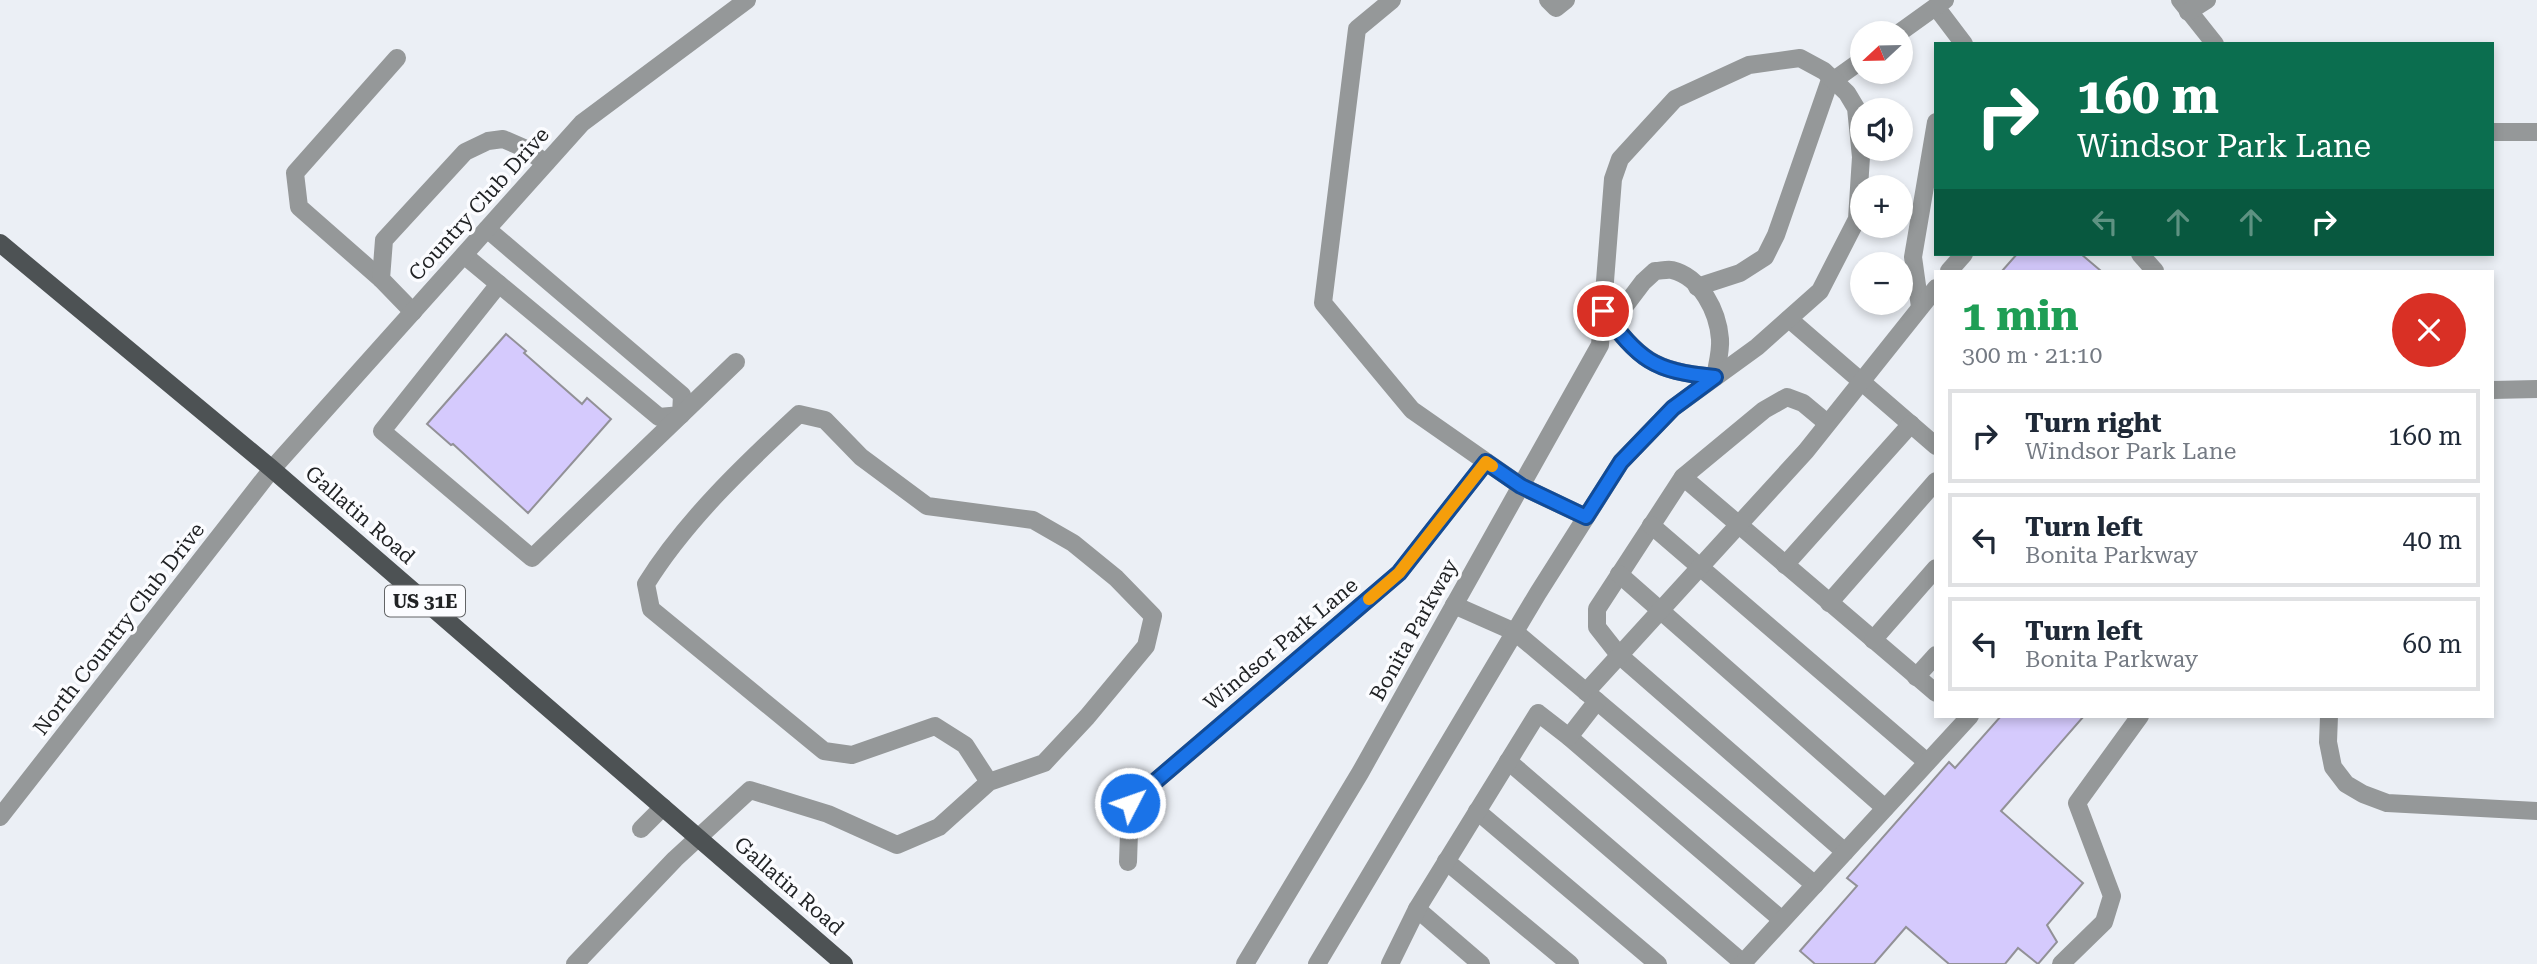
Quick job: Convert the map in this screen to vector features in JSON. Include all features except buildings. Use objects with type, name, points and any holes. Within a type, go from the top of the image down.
[{"type":"main road","name":"Gallatin Road","points":[[0,243],[272,469],[845,964]]},
{"type":"street","name":"Country Club Drive","points":[[272,469],[582,123],[747,0]]},
{"type":"street","points":[[1392,0],[1357,29],[1323,303],[1412,410],[1521,486],[1586,517]]},
{"type":"street","points":[[1548,0],[1556,8],[1566,0]]},
{"type":"street","points":[[2207,0],[2184,6],[2213,42]]},
{"type":"street","points":[[1913,23],[1941,4],[1963,42]]},
{"type":"street","points":[[397,58],[295,173],[299,207],[381,279],[412,312]]},
{"type":"street","name":"Bonita Parkway","points":[[1245,964],[1360,773],[1600,345],[1607,317],[1613,179],[1620,159],[1675,99],[1749,65],[1800,58],[1825,71],[1847,93],[1856,108],[1861,157],[1857,219],[1820,291],[1757,347],[1673,408],[1621,462],[1515,632],[1317,964]]},
{"type":"street","points":[[1697,287],[1740,273],[1765,257],[1776,235],[1832,79],[1850,68]]},
{"type":"street","points":[[2494,132],[2537,132]]},
{"type":"street","points":[[1920,307],[1913,257],[1934,134]]},
{"type":"street","points":[[381,279],[384,240],[466,152],[488,141],[503,139],[524,148],[546,163]]},
{"type":"street","points":[[487,229],[682,395],[681,415]]},
{"type":"street","points":[[464,254],[659,418],[681,415]]},
{"type":"street","points":[[1950,270],[1962,256]]},
{"type":"street","points":[[2142,256],[2154,270]]},
{"type":"street","points":[[1672,270],[1697,287],[1709,301],[1717,321],[1720,342],[1715,377],[1679,374],[1651,363],[1629,345],[1607,317],[1655,271],[1672,270]]},
{"type":"street","points":[[499,284],[383,431],[532,558],[736,362]]},
{"type":"street","points":[[1569,737],[1619,655],[1806,451],[1934,290]]},
{"type":"street","points":[[1789,318],[1934,444]]},
{"type":"street","points":[[2494,390],[2537,390]]},
{"type":"street","points":[[1827,423],[1803,403],[1787,397],[1763,410],[1683,477],[1597,609],[1597,627],[1619,655],[1845,852]]},
{"type":"street","points":[[575,964],[697,837],[750,790],[828,814],[897,845],[939,827],[989,782],[1044,763],[1087,717],[1146,646],[1153,617],[1116,578],[1073,543],[1033,520],[927,506],[861,457],[825,420],[799,414],[765,446],[668,549],[646,584],[651,608],[824,751],[852,755],[935,726],[965,745],[989,782]]},
{"type":"street","points":[[1785,565],[1911,424]]},
{"type":"street","name":"Windsor Park Lane","points":[[1128,862],[1130,803],[1399,573],[1486,462]]},
{"type":"street","name":"North Country Club Drive","points":[[0,817],[272,469]]},
{"type":"street","points":[[1683,477],[1934,691]]},
{"type":"street","points":[[1829,603],[1934,483]]},
{"type":"street","points":[[1651,525],[1927,762]]},
{"type":"street","points":[[1873,640],[1934,570]]},
{"type":"street","points":[[1619,574],[1885,808]]},
{"type":"street","points":[[1454,605],[1515,632],[1815,885]]},
{"type":"street","points":[[1916,677],[1934,658]]},
{"type":"street","points":[[1390,964],[1417,909],[1538,712],[1782,920]]},
{"type":"street","points":[[1508,761],[1742,964],[1965,718]]},
{"type":"street","points":[[2061,964],[2105,922],[2112,896],[2077,803],[2139,718]]},
{"type":"street","points":[[2329,718],[2328,742],[2333,767],[2346,784],[2363,794],[2387,803],[2537,811]]},
{"type":"street","points":[[641,829],[663,807]]},
{"type":"street","points":[[1477,811],[1658,964]]},
{"type":"street","points":[[1446,861],[1570,964]]},
{"type":"street","points":[[1417,909],[1481,964]]},
{"type":"slow traffic","points":[[1369,599],[1399,573],[1486,462],[1492,466]]},
{"type":"route","points":[[1130,803],[1399,573],[1486,462],[1521,486],[1586,517],[1621,462],[1673,408],[1715,377],[1679,374],[1651,363],[1629,345],[1603,311]]}]
